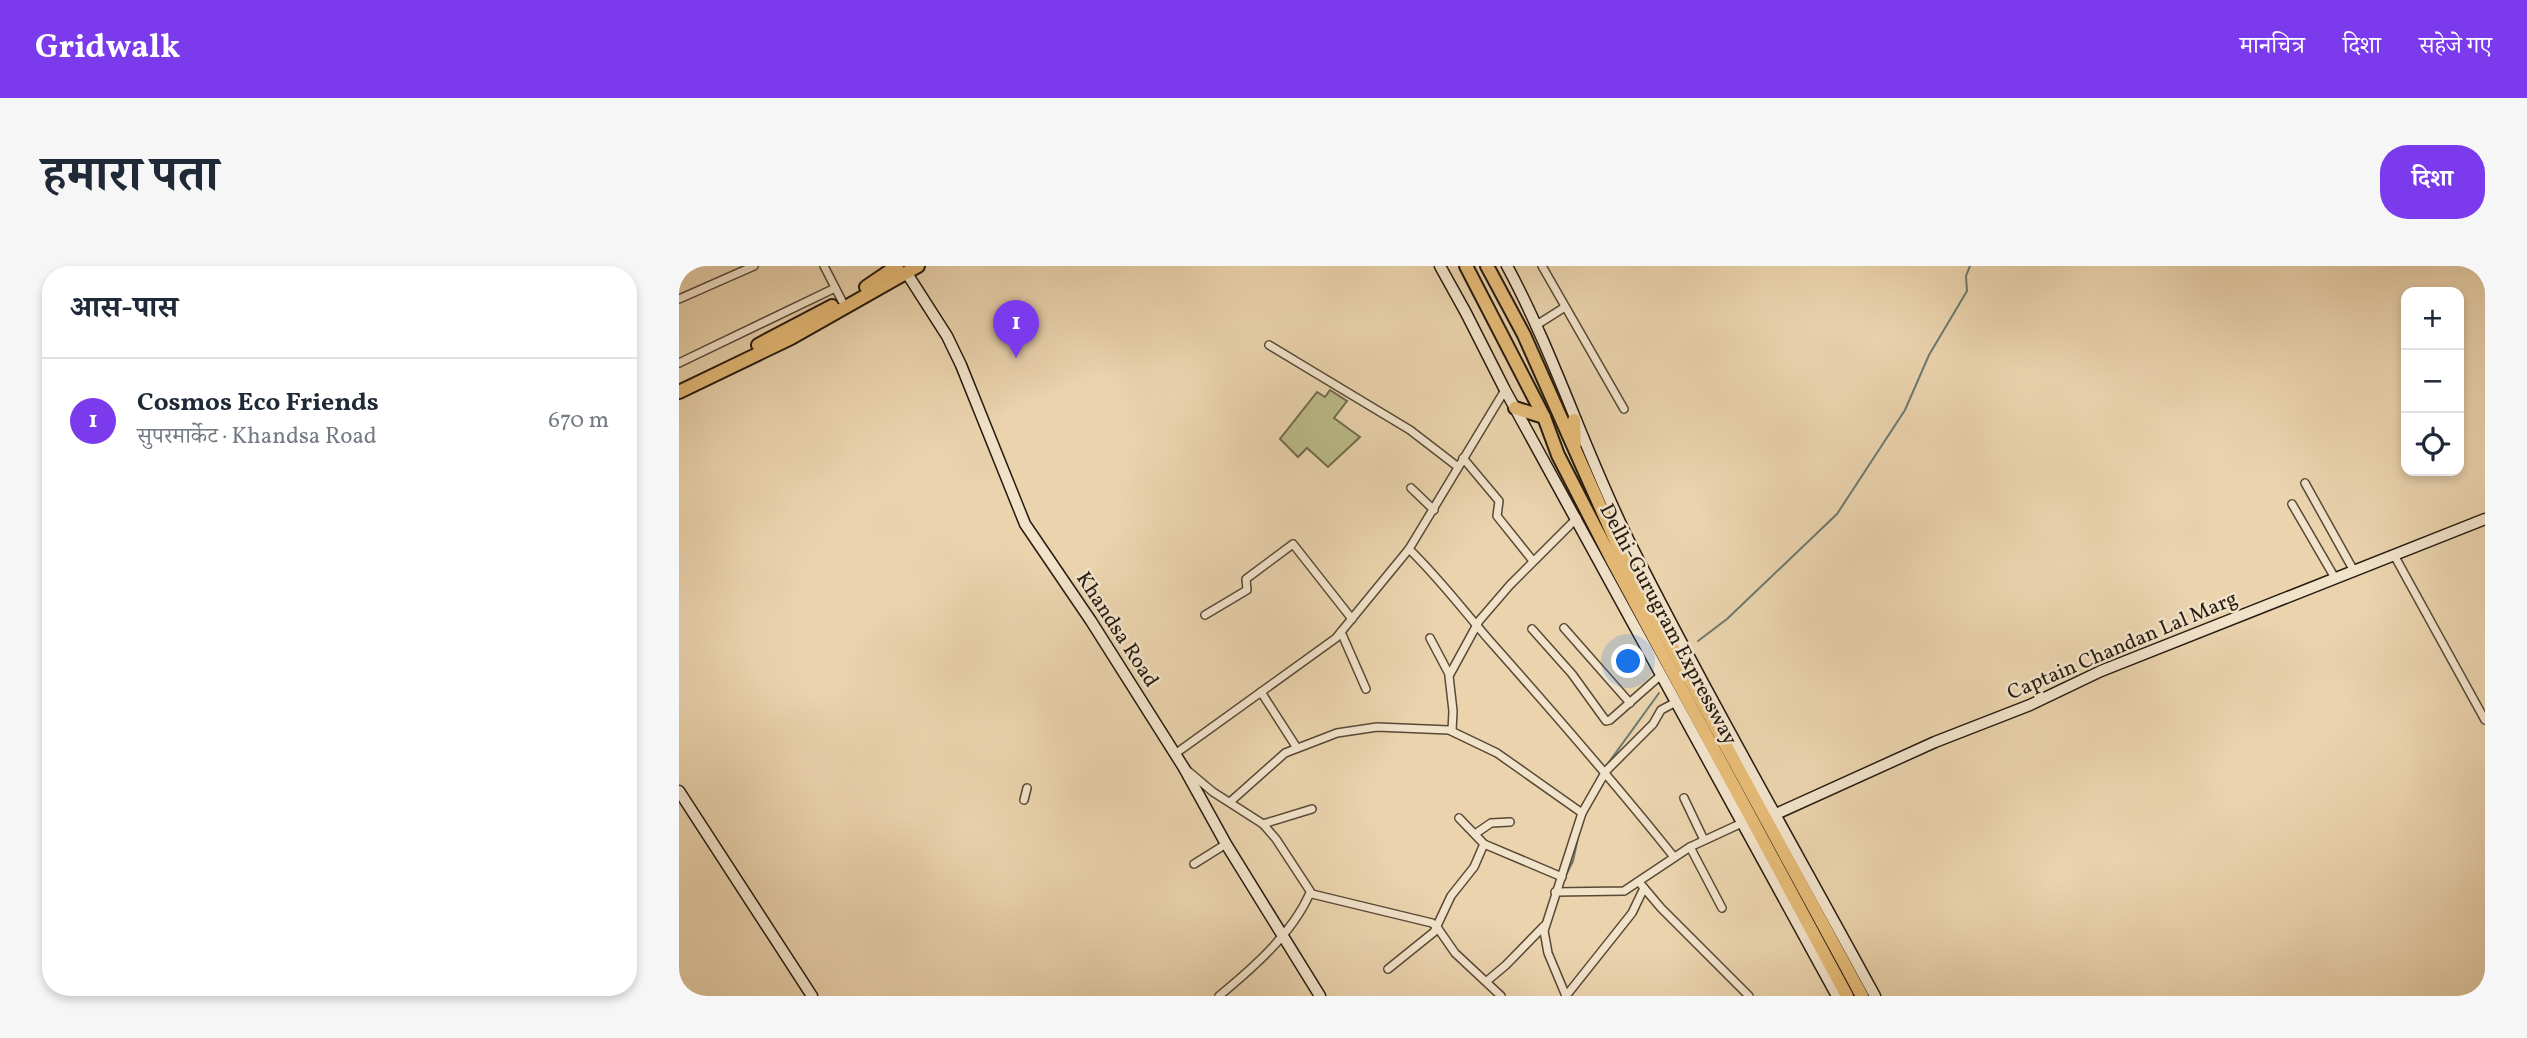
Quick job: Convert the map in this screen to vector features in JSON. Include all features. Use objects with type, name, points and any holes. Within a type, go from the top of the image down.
[{"type":"highway","name":"Delhi-Gurugram Expressway","points":[[1466,266],[1544,417],[1558,455],[1689,716],[1847,996]]},
{"type":"highway","name":"Delhi-Gurugram Expressway","points":[[1487,266],[1524,335],[1621,553],[1862,996]]},
{"type":"highway","points":[[679,384],[808,324],[842,301],[907,268]]},
{"type":"highway","points":[[679,392],[907,268]]},
{"type":"highway","points":[[1515,408],[1544,417]]},
{"type":"highway","points":[[1574,420],[1574,449]]},
{"type":"highway","points":[[1587,477],[1604,486]]},
{"type":"street","points":[[679,299],[754,266]]},
{"type":"street","points":[[824,266],[842,301]]},
{"type":"street","points":[[1440,266],[1504,390],[1577,518],[1661,675],[1676,702],[1689,716],[1742,823],[1836,996]]},
{"type":"street","points":[[1507,266],[1632,546],[1875,996]]},
{"type":"street","points":[[1542,266],[1624,409]]},
{"type":"street","name":"Khandsa Road","points":[[907,268],[961,365],[1025,524],[1091,621],[1184,768],[1226,844],[1320,996]]},
{"type":"street","points":[[679,363],[835,288]]},
{"type":"street","points":[[1535,326],[1565,307]]},
{"type":"street","points":[[1269,345],[1410,430],[1458,467]]},
{"type":"street","points":[[1175,754],[1319,652],[1341,632],[1409,549],[1504,390]]},
{"type":"street","points":[[1463,458],[1499,501],[1497,516],[1533,561]]},
{"type":"street","points":[[2305,483],[2354,571]]},
{"type":"street","points":[[1411,488],[1434,510]]},
{"type":"street","points":[[2293,504],[2335,579]]},
{"type":"street","points":[[1449,674],[1487,610],[1577,518]]},
{"type":"street","name":"Captain Chandan Lal Marg","points":[[1776,814],[1935,741],[2030,705],[2101,671],[2485,519]]},
{"type":"street","points":[[1205,615],[1247,590],[1246,579],[1293,544],[1352,619]]},
{"type":"street","points":[[1409,549],[1439,577],[1477,626],[1607,771],[1674,857]]},
{"type":"street","points":[[2394,555],[2485,720]]},
{"type":"street","points":[[1565,628],[1630,703]]},
{"type":"street","points":[[1532,629],[1572,674],[1605,720],[1610,720],[1661,675]]},
{"type":"street","points":[[1341,632],[1366,689]]},
{"type":"street","points":[[1430,638],[1449,674],[1452,731]]},
{"type":"street","points":[[1261,692],[1297,748]]},
{"type":"street","points":[[1642,885],[1632,913],[1566,996],[1548,953],[1545,925],[1582,813],[1607,771],[1653,724],[1661,710],[1676,702]]},
{"type":"street","points":[[1230,802],[1285,753],[1337,733],[1377,727],[1452,731],[1497,753],[1582,813]]},
{"type":"street","points":[[1184,768],[1263,824],[1276,839],[1310,893],[1422,919],[1437,927],[1455,953],[1501,996]]},
{"type":"street","points":[[1024,800],[1027,788]]},
{"type":"street","points":[[679,790],[812,996]]},
{"type":"street","points":[[1683,798],[1704,840]]},
{"type":"street","points":[[1263,824],[1312,809]]},
{"type":"street","points":[[1459,818],[1484,844],[1562,877]]},
{"type":"street","points":[[1475,834],[1491,823],[1510,822]]},
{"type":"street","points":[[1555,892],[1619,892],[1642,885],[1690,847],[1742,823]]},
{"type":"street","points":[[1194,864],[1226,844]]},
{"type":"street","points":[[1388,969],[1430,937],[1451,896],[1474,867],[1484,844]]},
{"type":"street","points":[[1690,847],[1722,908]]},
{"type":"street","points":[[1642,885],[1661,908],[1749,996]]},
{"type":"street","points":[[1219,996],[1230,993],[1283,933],[1302,909],[1310,893]]},
{"type":"street","points":[[1487,981],[1545,925]]},
{"type":"green space","points":[[1330,390],[1347,401],[1334,418],[1360,437],[1328,467],[1307,448],[1298,457],[1280,439],[1317,392],[1325,397]]},
{"type":"waterway","points":[[1698,641],[1727,619],[1837,514],[1905,410],[1929,355],[1967,291],[1966,276],[1970,266]]},
{"type":"waterway","points":[[1604,769],[1659,693]]},
{"type":"waterway","points":[[1565,877],[1573,861],[1579,833]]},
{"type":"place","name":"Cosmos Eco Friends","points":[[1016,358]]}]
